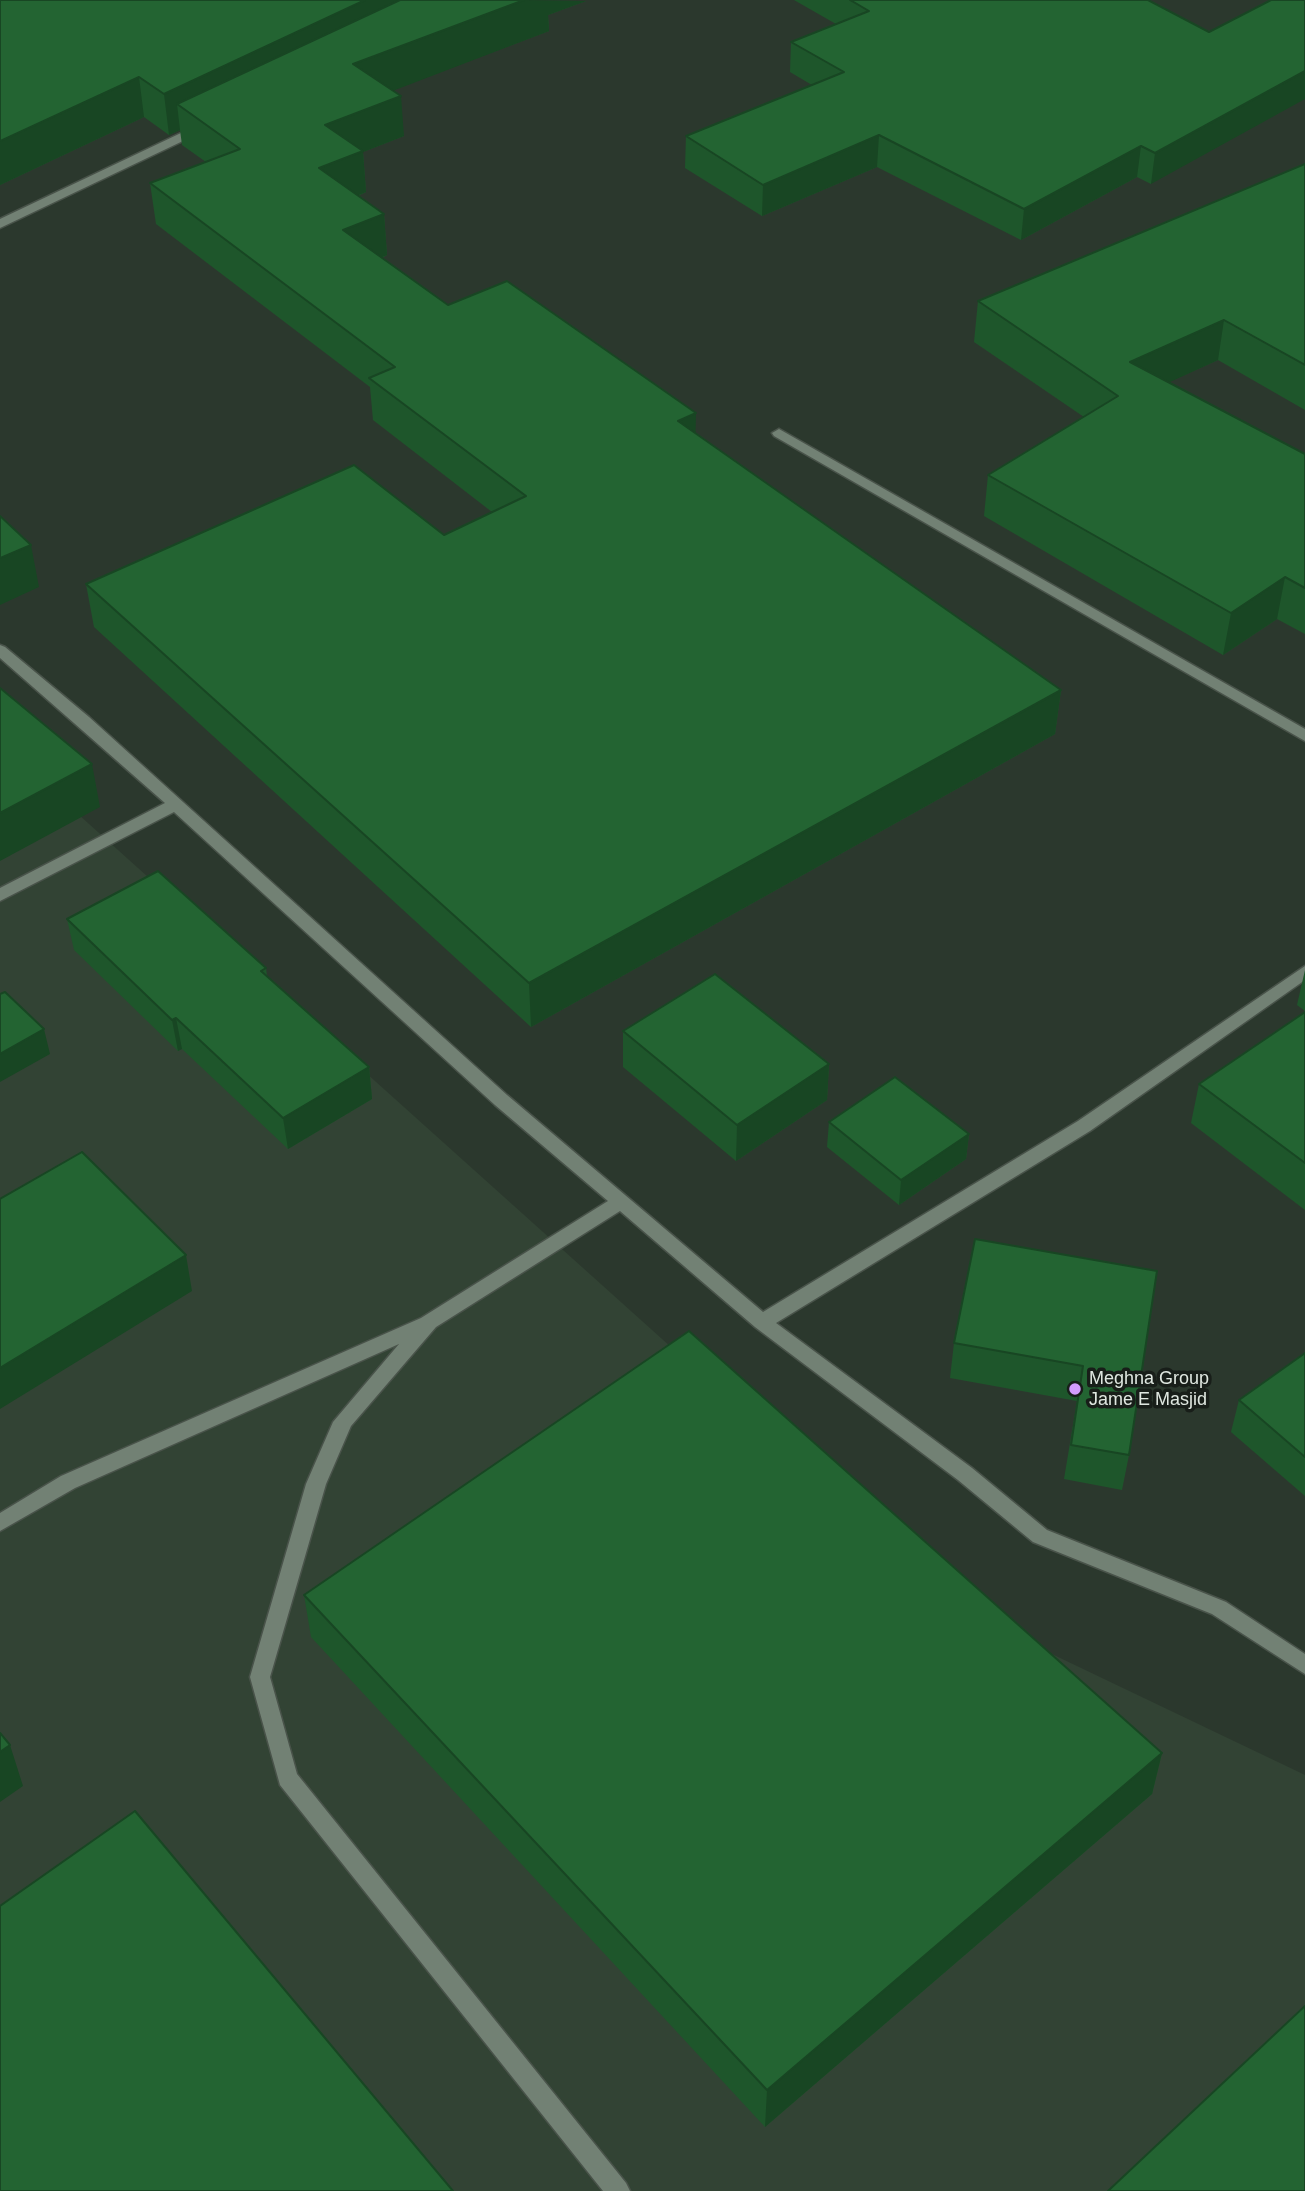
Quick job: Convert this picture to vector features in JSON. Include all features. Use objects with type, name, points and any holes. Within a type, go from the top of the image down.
[{"type":"street","points":[[0,224],[212,122]]},
{"type":"street","points":[[779,432],[1305,736]]},
{"type":"street","points":[[0,650],[176,804],[501,1100],[762,1322],[965,1474],[1040,1536],[1219,1608],[1305,1665]]},
{"type":"street","points":[[0,895],[176,804]]},
{"type":"street","points":[[762,1322],[1084,1126],[1305,972]]},
{"type":"street","points":[[0,1523],[68,1482],[429,1322],[621,1202]]},
{"type":"street","points":[[429,1322],[344,1422],[316,1484],[260,1677],[288,1778],[618,2191]]},
{"type":"shaded area","points":[[0,744],[968,1614],[1305,1775],[1305,2191],[0,2191]]},
{"type":"building","points":[[0,0],[365,0],[164,94],[139,77],[0,141]]},
{"type":"building","points":[[400,0],[524,0],[353,64],[401,96],[325,125],[363,151],[319,168],[384,214],[343,230],[448,305],[507,281],[696,413],[678,421],[1061,690],[529,983],[86,584],[354,465],[444,535],[526,496],[369,378],[395,367],[150,183],[240,149],[177,104]]},
{"type":"building","points":[[850,0],[1148,0],[1209,32],[1271,0],[1305,0],[1305,71],[1155,153],[1141,146],[1024,209],[879,135],[763,185],[686,136],[844,72],[791,42],[869,11]]},
{"type":"building","points":[[1305,164],[1305,365],[1224,320],[1130,362],[1305,454],[1305,588],[1285,577],[1231,613],[988,475],[1118,396],[978,301]]},
{"type":"building","points":[[0,516],[31,545],[0,558]]},
{"type":"building","points":[[0,688],[92,764],[0,813]]},
{"type":"building","points":[[158,871],[266,968],[261,971],[369,1067],[283,1118],[176,1018],[172,1020],[67,919]]},
{"type":"building","points":[[715,974],[829,1064],[737,1125],[623,1031]]},
{"type":"building","points":[[5,992],[44,1029],[0,1054],[0,994]]},
{"type":"building","points":[[1305,1012],[1305,1163],[1199,1084]]},
{"type":"building","points":[[895,1077],[969,1134],[901,1180],[829,1122]]},
{"type":"building","points":[[82,1152],[186,1255],[0,1368],[0,1199]]},
{"type":"building","name":"Meghna Group Jame E Masjid","points":[[975,1239],[1157,1271],[1129,1455],[1071,1445],[1083,1366],[954,1343]]},
{"type":"building","points":[[689,1331],[1162,1753],[767,2090],[304,1595]]},
{"type":"building","points":[[1305,1353],[1305,1457],[1239,1400]]},
{"type":"building","points":[[0,1733],[10,1745],[0,1752]]},
{"type":"building","points":[[135,1811],[453,2191],[0,2191],[0,1906]]},
{"type":"building","points":[[1305,2006],[1305,2191],[1108,2191]]},
{"type":"place","name":"Meghna Group Jame E Masjid","points":[[1075,1389]]}]
